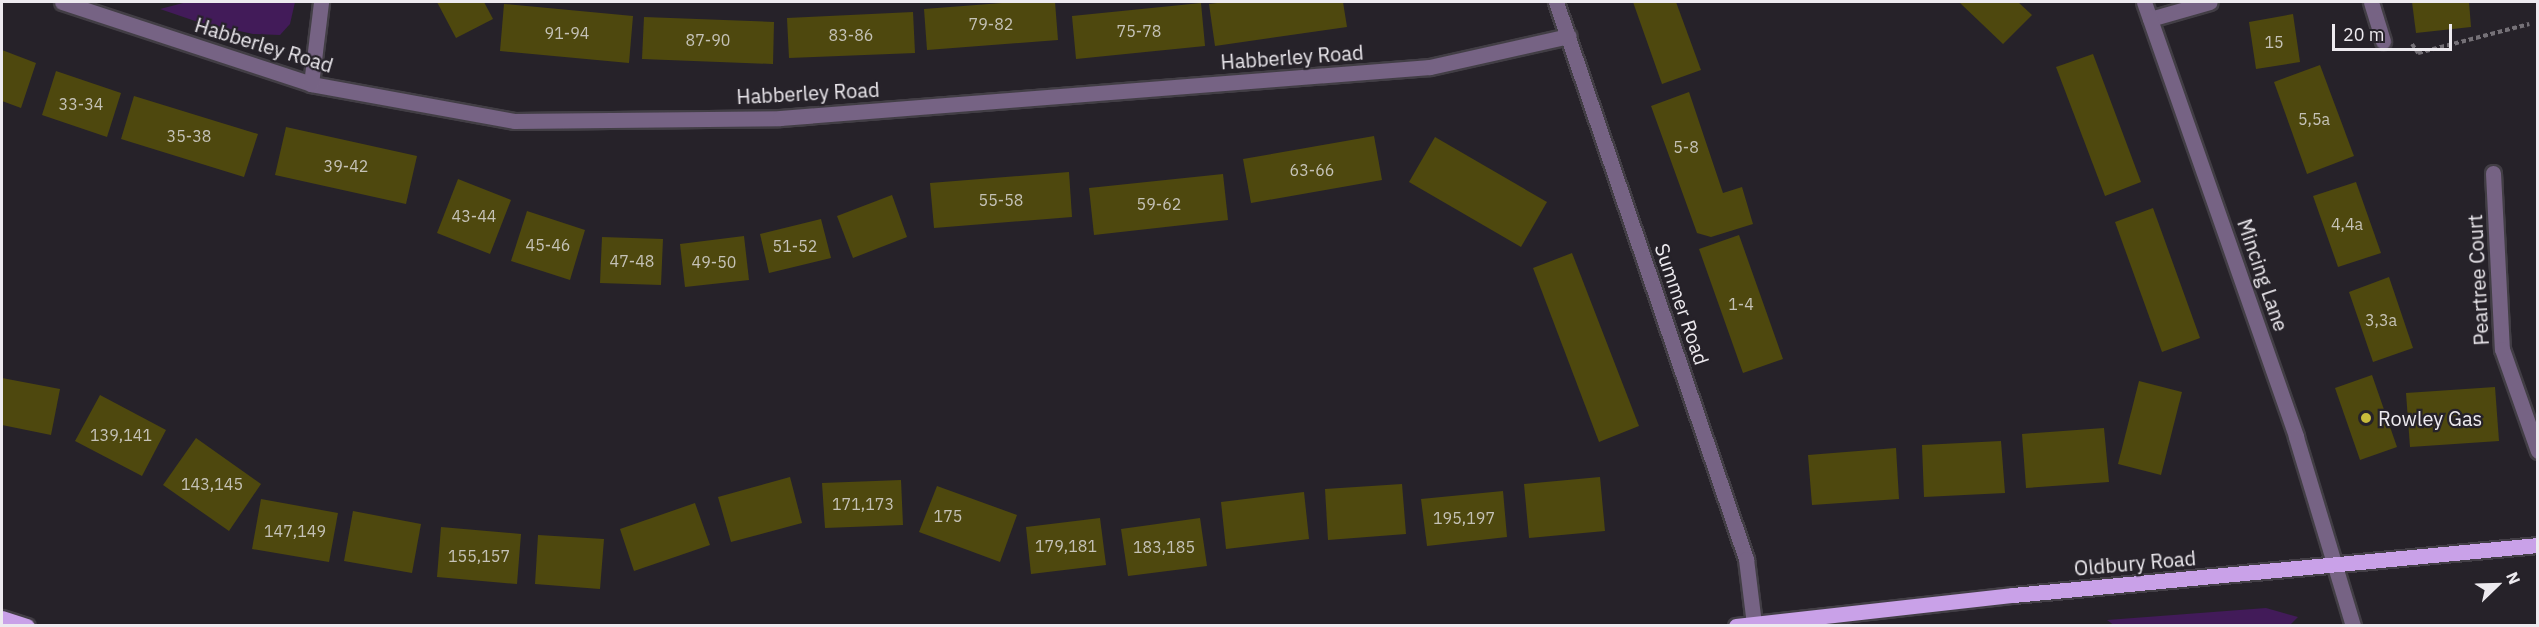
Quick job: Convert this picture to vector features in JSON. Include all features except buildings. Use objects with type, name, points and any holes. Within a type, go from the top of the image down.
[{"type":"main road","name":"Oldbury Road","points":[[1736,626],[2013,595],[2538,545]]},
{"type":"main road","points":[[2,618],[27,626]]},
{"type":"street","name":"Habberley Road","points":[[62,2],[311,84],[514,121],[780,118],[1430,67],[1569,36]]},
{"type":"street","points":[[311,84],[321,2]]},
{"type":"street","name":"Summer Road","points":[[1556,2],[1746,559],[1754,624]]},
{"type":"street","name":"Mincing Lane","points":[[2144,2],[2249,297],[2353,626]]},
{"type":"street","points":[[2150,20],[2210,2]]},
{"type":"street","points":[[2372,2],[2383,41]]},
{"type":"street","name":"Peartree Court","points":[[2493,173],[2502,349],[2538,451]]},
{"type":"path","points":[[2408,37],[2418,53],[2529,24]]},
{"type":"shaded area","points":[[187,2],[295,2],[290,24],[280,35],[253,34],[198,22],[160,9]]},
{"type":"shaded area","points":[[2266,608],[2298,617],[2289,626],[2115,626],[2107,620]]},
{"type":"place","name":"Rowley Gas","points":[[2366,418]]}]
